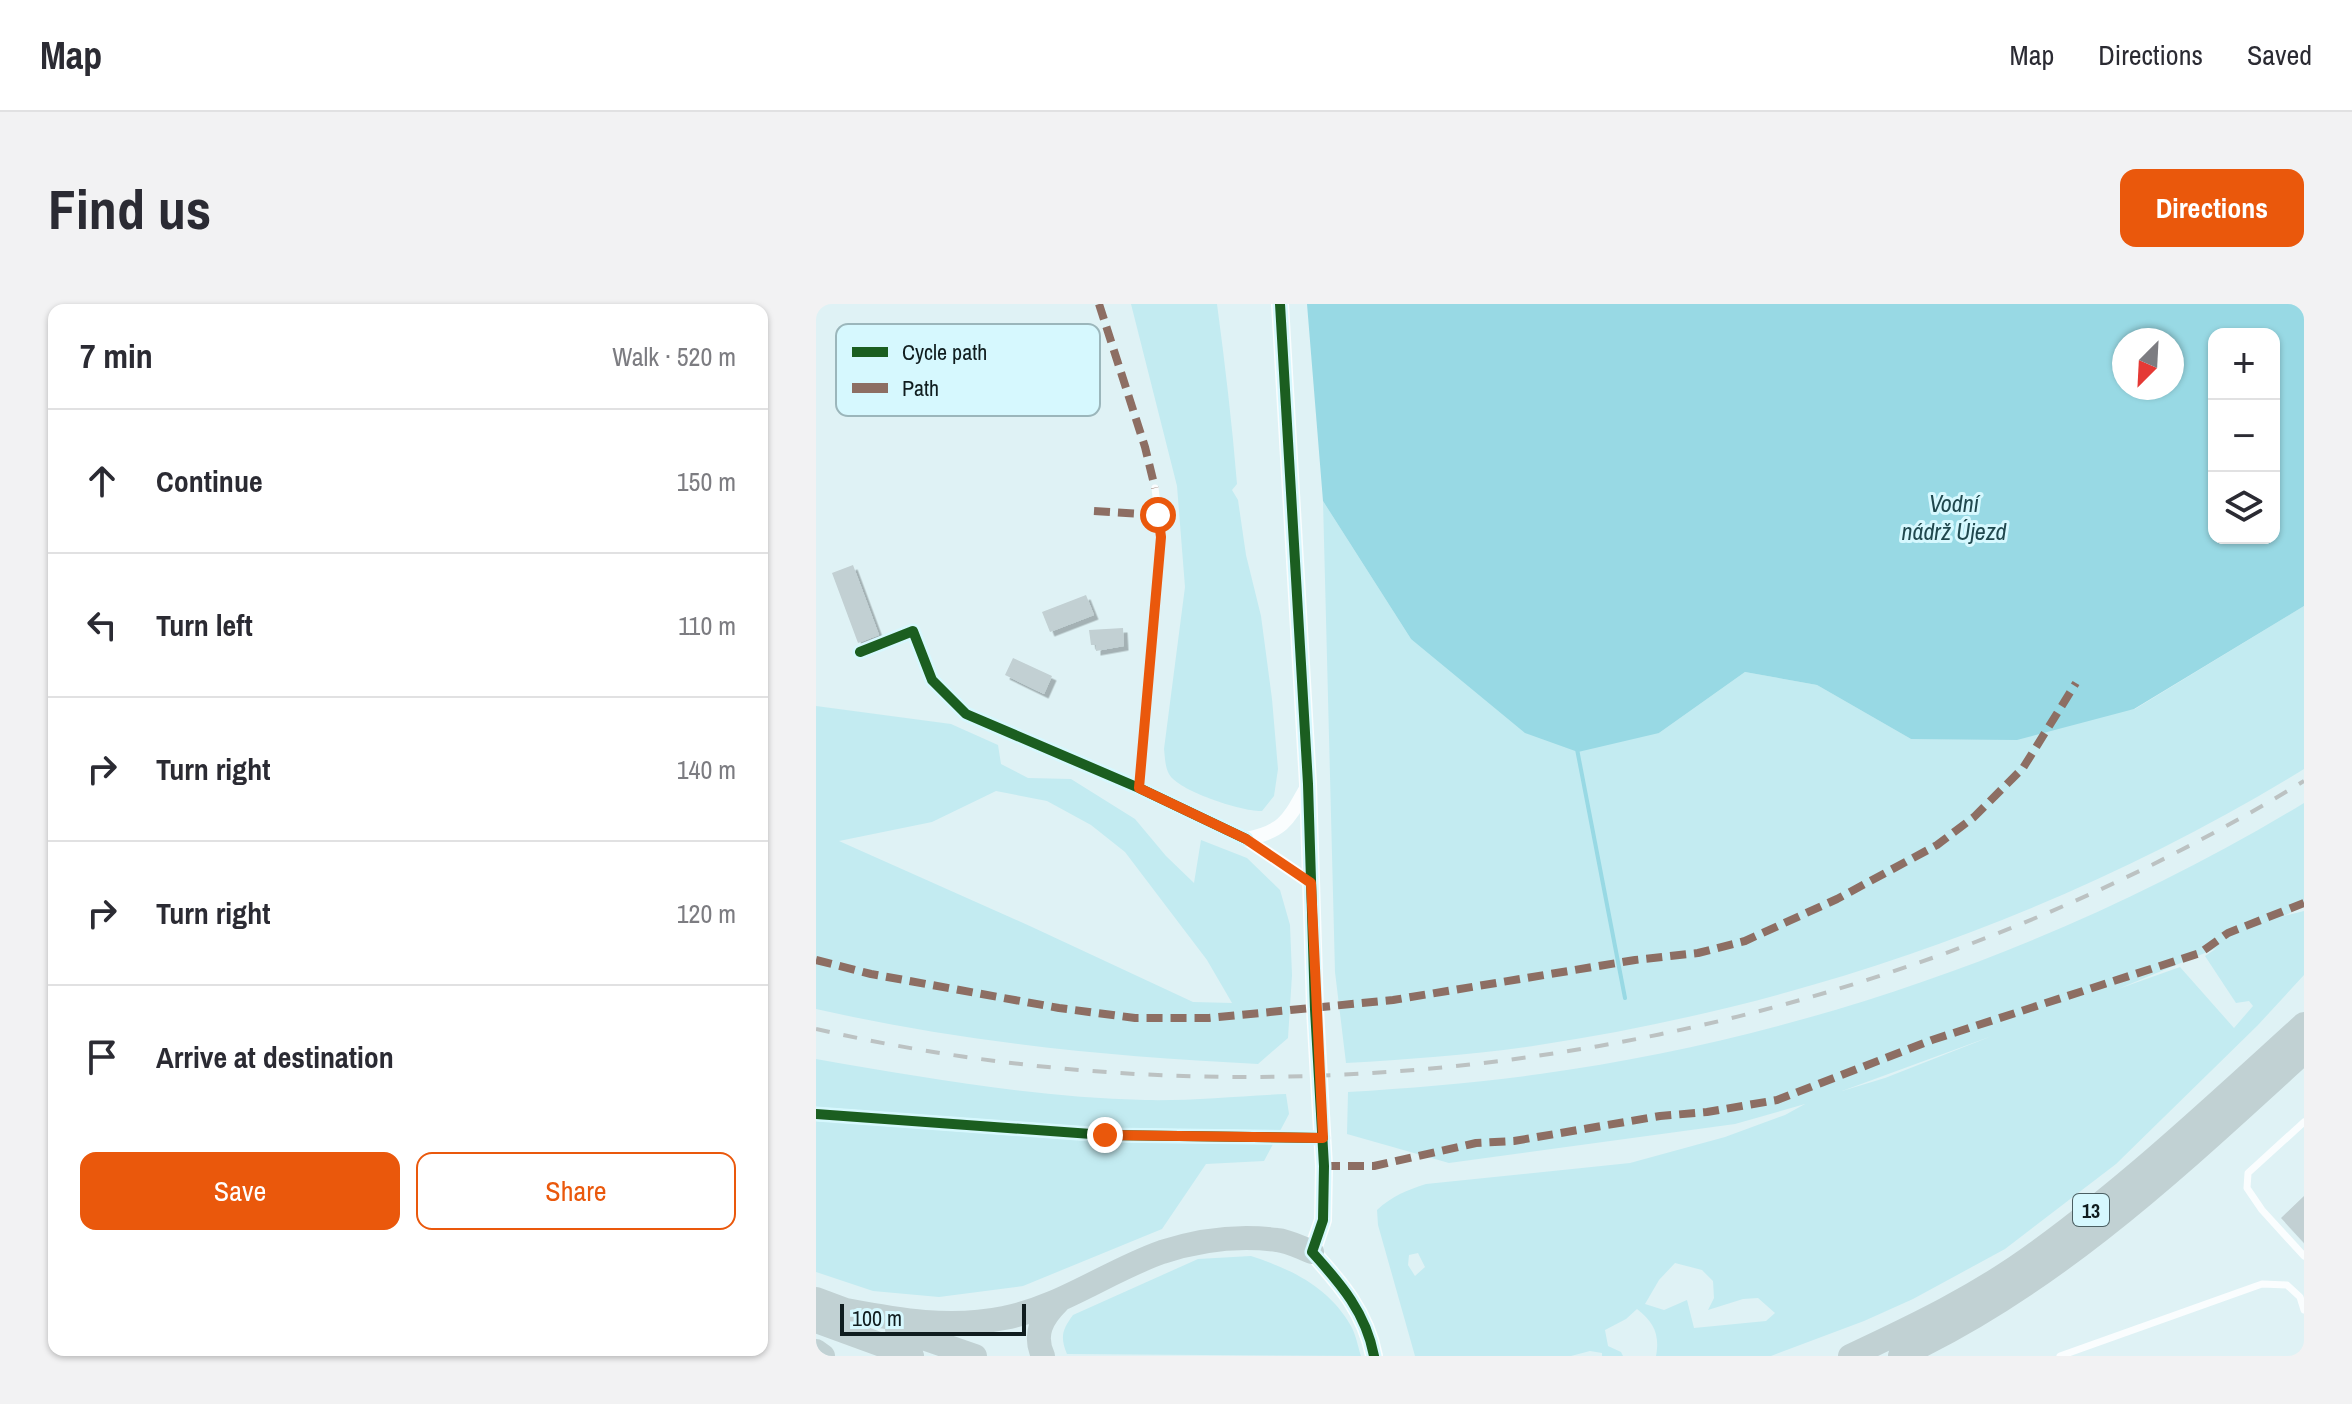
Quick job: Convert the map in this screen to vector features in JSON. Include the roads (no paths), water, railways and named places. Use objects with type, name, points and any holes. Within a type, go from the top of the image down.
[{"type":"highway","name":"13","points":[[1850,1356],[1977,1292],[2036,1254],[2156,1158],[2304,1024]]},
{"type":"highway","name":"13","points":[[1900,1356],[1987,1310],[2050,1268],[2171,1174],[2304,1052]]},
{"type":"highway","points":[[846,1310],[907,1321],[953,1325],[1005,1318],[1058,1302],[1162,1253],[1222,1238],[1280,1240],[1312,1252]]},
{"type":"highway","points":[[816,1299],[975,1356]]},
{"type":"highway","points":[[1043,1356],[1037,1341],[1040,1328],[1047,1313],[1058,1302]]},
{"type":"highway","points":[[816,1321],[912,1356]]},
{"type":"highway","points":[[816,1351],[823,1356]]},
{"type":"street","points":[[1280,304],[1308,784],[1323,1138],[1323,1220],[1312,1252],[1349,1293],[1370,1336],[1374,1356]]},
{"type":"street","points":[[860,652],[913,631],[932,680],[966,714],[1139,788],[1246,839],[1311,883]]},
{"type":"street","points":[[1246,839],[1268,835],[1286,824],[1308,784]]},
{"type":"street","points":[[816,1114],[1105,1135],[1323,1138]]},
{"type":"lane","points":[[1139,788],[1161,537],[1155,488]]},
{"type":"lane","points":[[2304,1122],[2248,1173],[2247,1188],[2262,1210],[2304,1256]]},
{"type":"lane","points":[[2060,1356],[2262,1284],[2287,1285],[2300,1297],[2304,1310]]},
{"type":"water","name":"Vodní nádrž Újezd","points":[[1307,304],[2304,304],[2304,606],[2134,709],[2017,740],[1911,739],[1817,685],[1745,672],[1659,733],[1578,752],[1525,733],[1411,639],[1323,501]]},
{"type":"waterway","points":[[1577,749],[1625,998]]},
{"type":"railway","points":[[816,1029],[1006,1062],[1199,1076],[1392,1072],[1584,1049],[1773,1008],[1957,949],[2135,873],[2304,781]]}]
